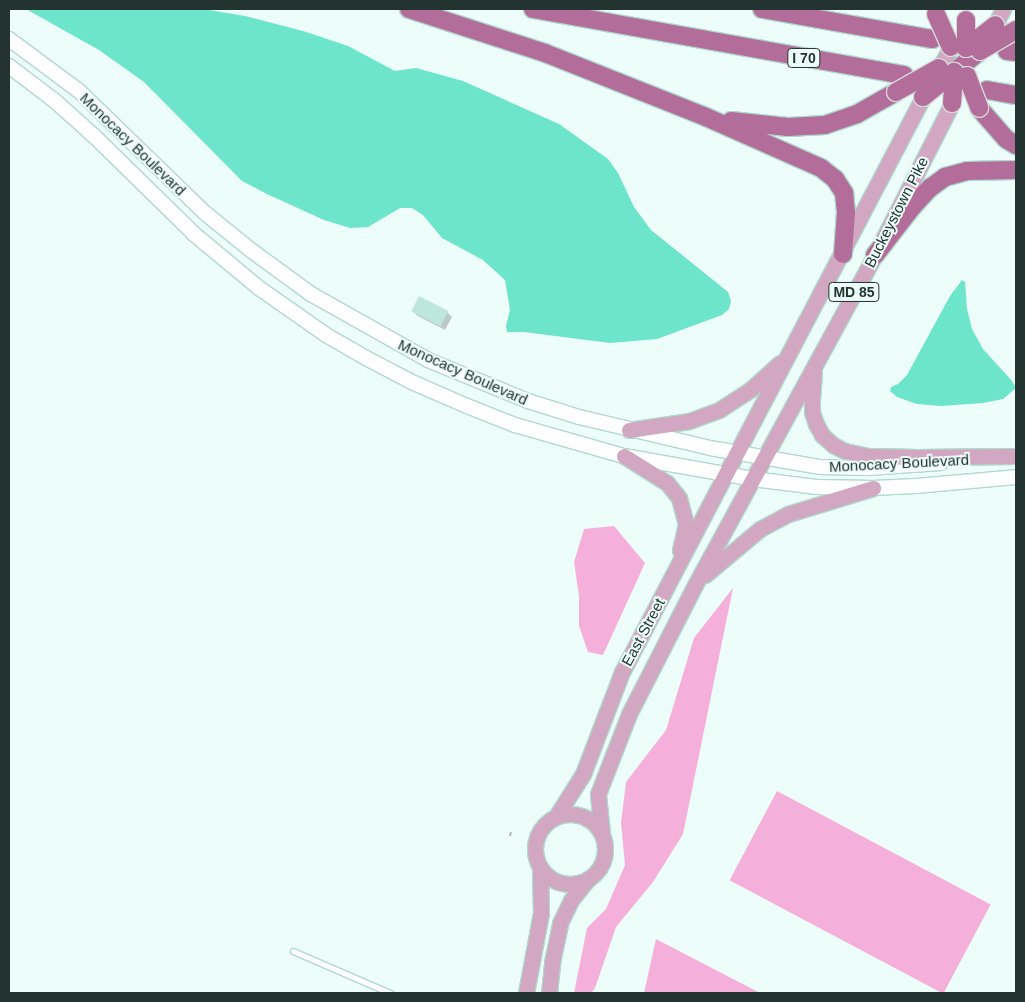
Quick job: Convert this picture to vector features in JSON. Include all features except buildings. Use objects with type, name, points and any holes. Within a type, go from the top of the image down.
[{"type":"highway","points":[[409,9],[545,53],[706,117],[821,168],[835,179],[844,193],[846,212],[843,254]]},
{"type":"highway","name":"I 70","points":[[533,9],[904,75]]},
{"type":"highway","points":[[762,9],[932,39]]},
{"type":"highway","points":[[934,12],[960,61],[979,108],[1006,139],[1016,145]]},
{"type":"highway","points":[[952,103],[969,15]]},
{"type":"highway","points":[[923,97],[995,26]]},
{"type":"highway","points":[[706,117],[747,124],[788,127],[825,125],[857,114],[1016,30]]},
{"type":"highway","points":[[986,90],[1016,95]]},
{"type":"highway","points":[[876,255],[913,206],[930,188],[945,177],[967,171],[1016,170]]},
{"type":"main road","points":[[995,26],[1004,9]]},
{"type":"main road","name":"Monocacy Boulevard","points":[[9,40],[79,91],[205,213],[311,294],[428,360],[476,381],[536,404],[629,430],[820,467],[868,468],[1016,456]]},
{"type":"main road","name":"Monocacy Boulevard","points":[[9,66],[55,101],[94,136],[163,205],[217,254],[259,288],[326,335],[414,383],[467,406],[516,425],[624,456],[753,479],[816,487],[873,488],[1016,477]]},
{"type":"main road","name":"Buckeystown Pike","points":[[738,452],[843,254],[923,97]]},
{"type":"main road","name":"Buckeystown Pike","points":[[753,479],[815,362],[876,255],[952,103]]},
{"type":"main road","points":[[629,430],[689,420],[719,410],[750,389],[789,355]]},
{"type":"main road","points":[[815,362],[812,412],[816,424],[828,440],[845,451],[868,456],[1016,456]]},
{"type":"main road","name":"East Street","points":[[557,816],[576,788],[622,672],[738,452]]},
{"type":"main road","points":[[624,456],[667,483],[679,498],[686,524],[675,572]]},
{"type":"main road","name":"East Street","points":[[602,833],[598,794],[629,714],[695,585],[753,479]]},
{"type":"main road","points":[[695,585],[733,549],[767,525],[814,504],[873,488]]},
{"type":"main road","points":[[526,993],[541,912],[540,868],[534,847],[537,834],[546,822],[557,816],[567,813],[579,814],[593,822],[602,833],[605,846],[604,857],[601,866],[572,900],[560,923],[552,962],[549,993]]},
{"type":"main road","points":[[540,868],[551,879],[564,884],[575,884],[588,879]]},
{"type":"lane","points":[[293,951],[390,993]]},
{"type":"path","points":[[510,836],[512,832]]},
{"type":"shaded area","points":[[26,9],[203,9],[245,16],[303,31],[348,46],[395,71],[416,68],[463,81],[559,124],[608,159],[618,173],[634,207],[651,230],[728,292],[731,301],[729,309],[722,315],[657,339],[610,343],[524,332],[507,332],[506,326],[510,310],[505,280],[483,260],[442,238],[423,215],[412,208],[400,208],[368,227],[350,228],[324,220],[267,194],[242,181],[144,82],[99,50]]},
{"type":"shaded area","points":[[962,280],[965,282],[967,309],[972,329],[983,349],[1016,388],[1003,399],[983,403],[941,406],[917,404],[897,397],[890,391],[891,387],[898,384],[907,375],[950,296]]},
{"type":"shaded area","points":[[614,526],[645,563],[603,655],[588,652],[579,626],[579,596],[574,562],[584,529]]},
{"type":"shaded area","points":[[733,588],[683,834],[653,882],[616,927],[595,988],[591,993],[574,993],[587,928],[606,909],[625,865],[621,823],[626,782],[666,730],[694,638]]},
{"type":"shaded area","points":[[777,791],[991,905],[944,993],[942,993],[730,880]]},
{"type":"shaded area","points":[[656,939],[760,993],[644,993]]}]
